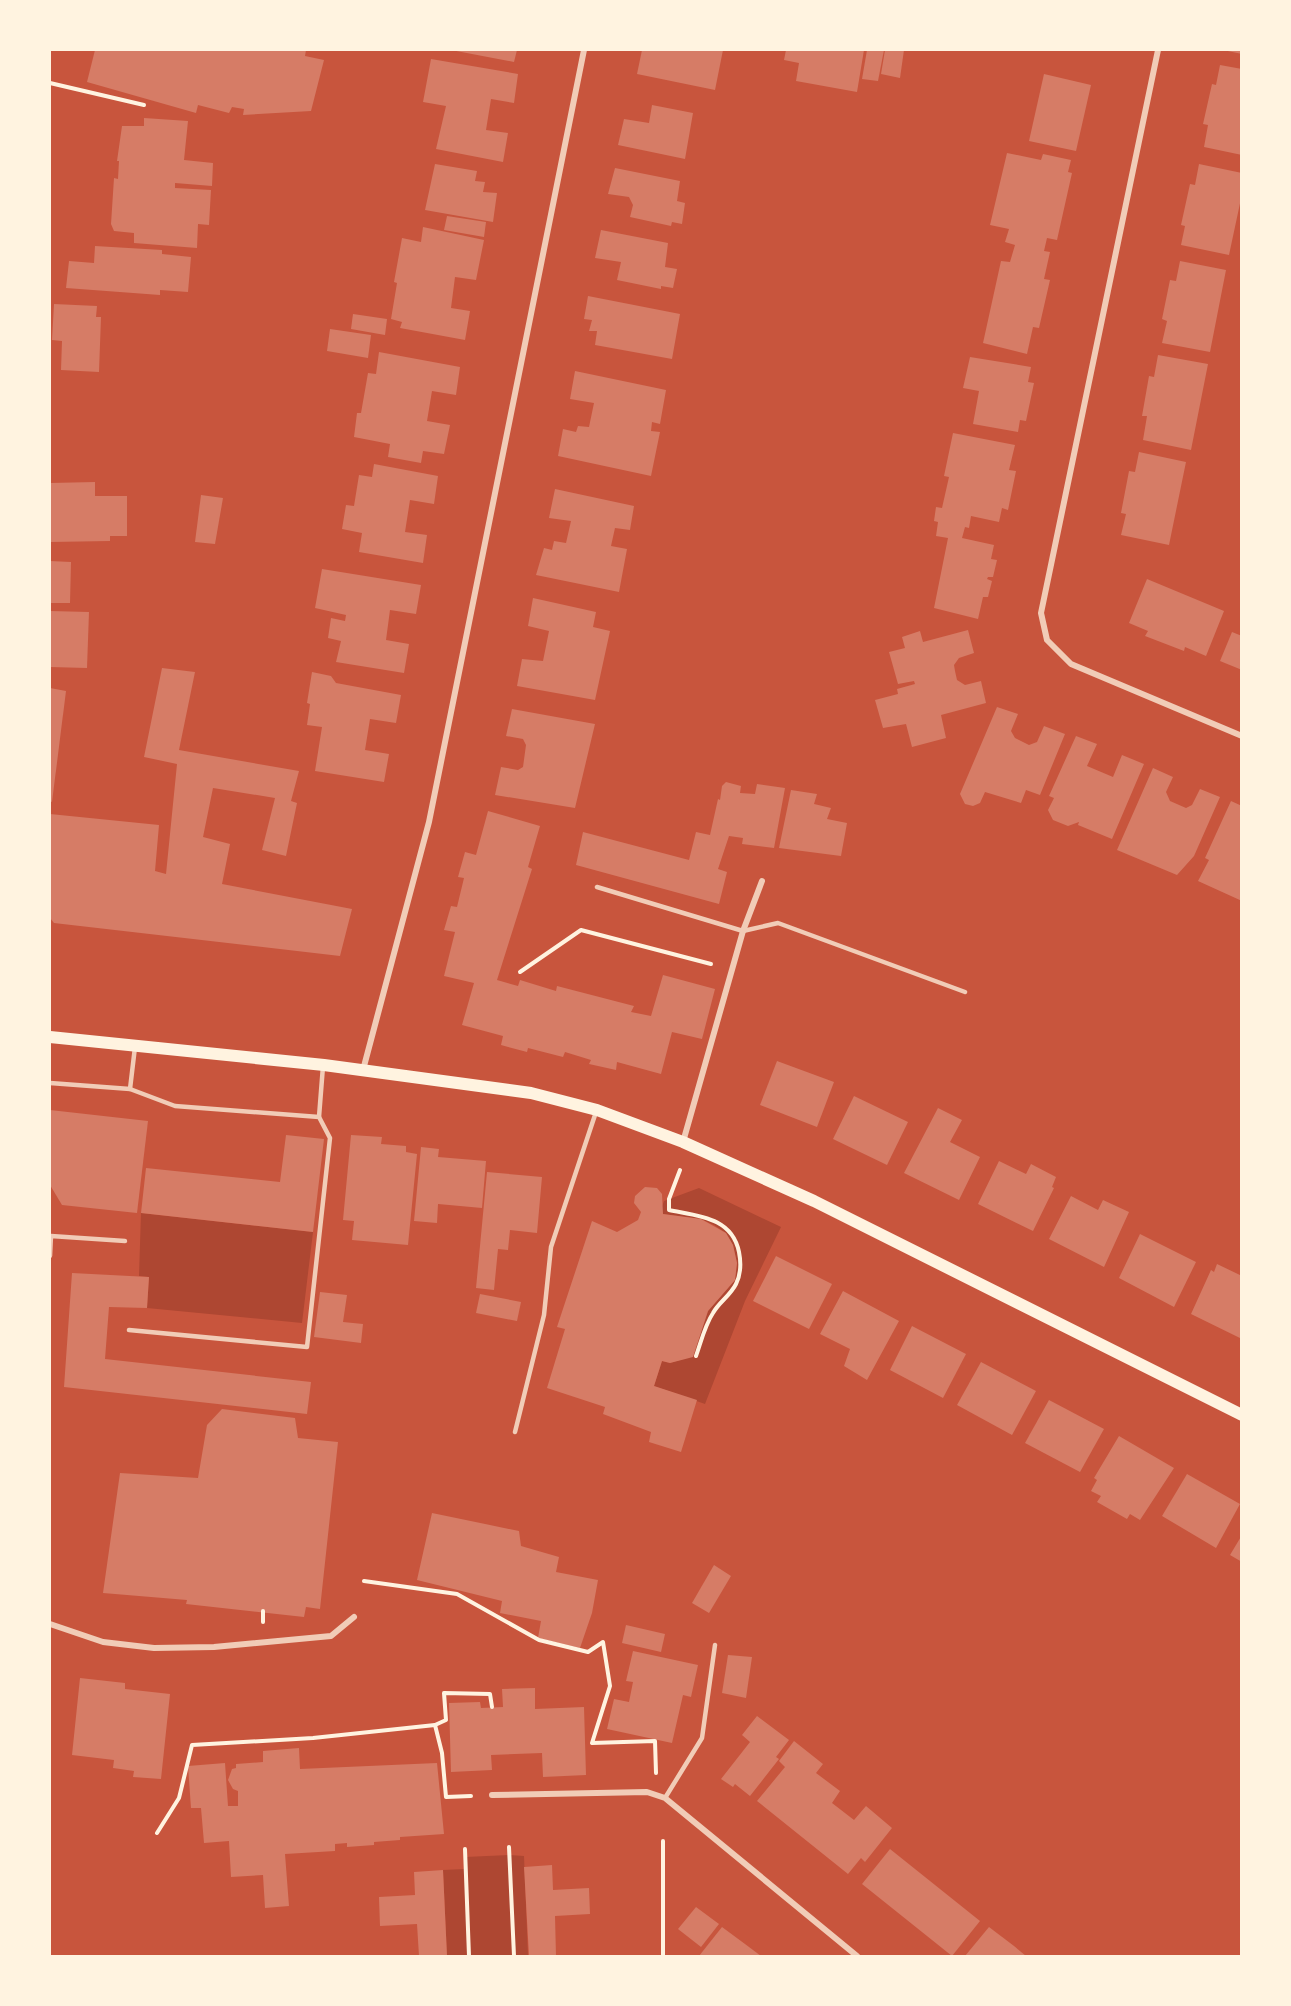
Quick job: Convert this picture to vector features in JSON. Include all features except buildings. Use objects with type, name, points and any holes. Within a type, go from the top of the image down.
[{"type":"main road","points":[[50,1037],[363,1070],[531,1093],[597,1110],[683,1142],[814,1201],[1242,1415]]},
{"type":"street","points":[[363,1070],[429,822],[584,50]]},
{"type":"street","points":[[1158,50],[1041,613],[1047,640],[1071,664],[1242,736]]},
{"type":"street","points":[[683,1142],[743,931],[762,881]]},
{"type":"street","points":[[50,1624],[103,1642],[154,1648],[214,1647],[331,1636],[354,1617]]},
{"type":"street","points":[[492,1795],[647,1792],[665,1798],[857,1956]]},
{"type":"lane","points":[[597,887],[743,931],[778,923],[965,992]]},
{"type":"lane","points":[[130,1089],[135,1046]]},
{"type":"lane","points":[[129,1330],[307,1347],[330,1138],[319,1117],[324,1065]]},
{"type":"lane","points":[[50,1083],[130,1089],[175,1106],[319,1117]]},
{"type":"lane","points":[[515,1432],[544,1315],[551,1246],[597,1110]]},
{"type":"lane","points":[[50,1256],[51,1236],[125,1240]]},
{"type":"lane","points":[[665,1798],[702,1738],[715,1645]]},
{"type":"path","points":[[50,83],[144,105]]},
{"type":"path","points":[[520,972],[581,930],[732,969]]},
{"type":"path","points":[[680,1170],[669,1199],[669,1210],[699,1216],[727,1228],[737,1242],[741,1262],[737,1281],[728,1297],[713,1312],[696,1356]]},
{"type":"path","points":[[364,1581],[458,1594],[539,1640],[588,1652],[603,1642],[610,1686],[592,1743],[655,1742],[656,1795]]},
{"type":"path","points":[[157,1833],[179,1798],[192,1745],[314,1738],[435,1725],[446,1720],[444,1693],[490,1694],[492,1707]]},
{"type":"path","points":[[435,1725],[442,1754],[446,1797],[492,1795]]},
{"type":"path","points":[[663,1841],[663,1956]]},
{"type":"path","points":[[509,1847],[514,1956]]},
{"type":"path","points":[[465,1849],[469,1956]]},
{"type":"shaded area","points":[[699,1188],[781,1227],[745,1301],[705,1404],[654,1386],[662,1361],[670,1363],[693,1356],[708,1311],[735,1280],[737,1263],[733,1245],[726,1233],[701,1219],[663,1214],[661,1209],[664,1201]]},
{"type":"shaded area","points":[[141,1213],[313,1232],[302,1323],[147,1308],[149,1277],[139,1276]]},
{"type":"shaded area","points":[[524,1856],[528,1956],[447,1956],[443,1870],[464,1869],[465,1857]]}]
